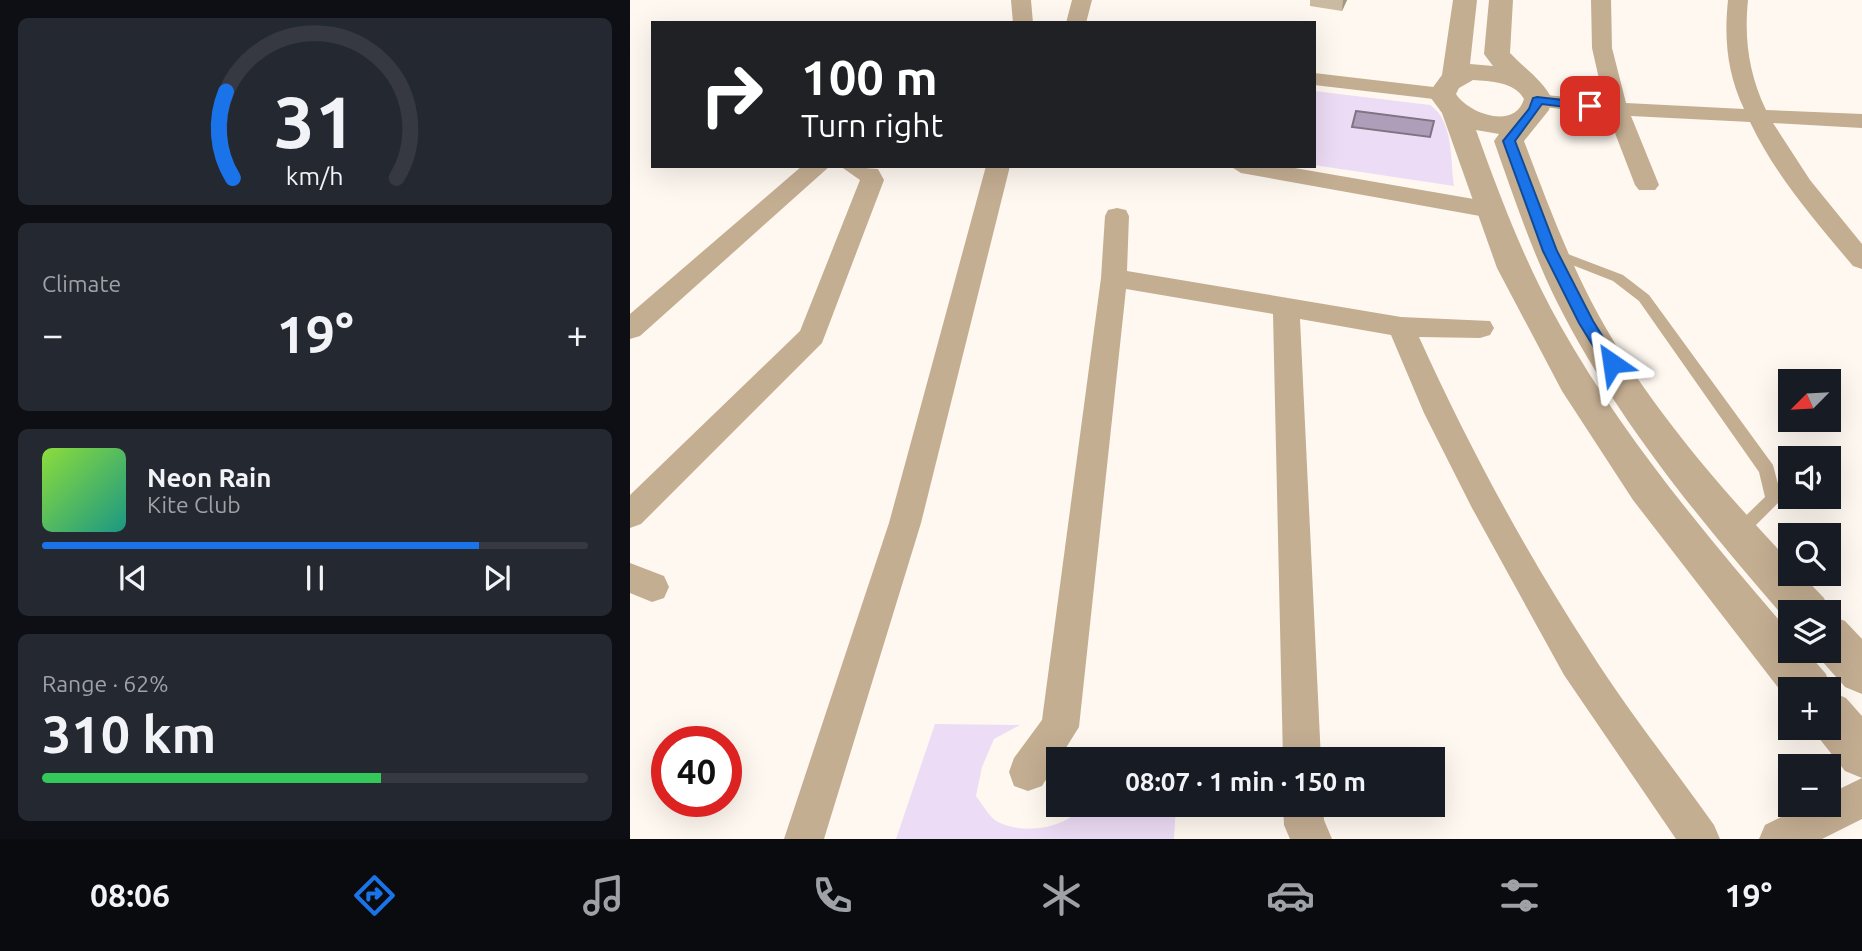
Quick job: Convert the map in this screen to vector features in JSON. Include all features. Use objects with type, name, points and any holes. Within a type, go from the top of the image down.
[{"type":"street","points":[[1021,0],[1023,21]]},
{"type":"street","points":[[1077,21],[1082,0]]},
{"type":"street","points":[[1465,0],[1451,95],[1514,267],[1545,327],[1605,428],[1687,543],[1798,677]]},
{"type":"street","points":[[1501,0],[1497,54],[1528,100]]},
{"type":"street","points":[[1601,0],[1599,28],[1607,79],[1616,109],[1647,185]]},
{"type":"street","points":[[1738,0],[1734,37],[1742,76],[1758,114],[1787,163],[1862,260]]},
{"type":"street","points":[[1451,95],[1487,72],[1528,100],[1616,109],[1862,121]]},
{"type":"street","points":[[1316,79],[1451,95],[1491,124],[1528,100]]},
{"type":"street","points":[[1528,100],[1509,141],[1550,251],[1586,323],[1637,404],[1736,534],[1797,600]]},
{"type":"street","points":[[630,329],[805,174],[816,168]]},
{"type":"street","points":[[630,515],[812,336],[872,180],[870,174],[856,168]]},
{"type":"street","points":[[804,839],[905,523],[997,168]]},
{"type":"street","points":[[1252,168],[1491,210]]},
{"type":"street","points":[[1028,772],[1060,727],[1114,278],[1117,216]]},
{"type":"street","points":[[1114,278],[1401,327],[1480,328]]},
{"type":"street","points":[[1286,306],[1302,747]]},
{"type":"street","points":[[1401,327],[1438,413],[1483,499],[1577,663],[1699,839]]},
{"type":"street","points":[[1841,649],[1862,672]]},
{"type":"street","points":[[1841,729],[1862,754]]},
{"type":"street","points":[[1779,839],[1862,798]]},
{"type":"street","points":[[1304,817],[1304,825],[1312,839]]},
{"type":"lane","points":[[1550,251],[1618,278],[1644,298],[1767,470],[1774,499],[1736,534]]},
{"type":"shaded area","points":[[1316,91],[1430,105],[1438,112],[1447,131],[1454,186],[1316,165]]},
{"type":"shaded area","points":[[1356,111],[1434,121],[1430,137],[1352,127]]},
{"type":"shaded area","points":[[935,724],[1020,725],[994,739],[982,767],[976,796],[995,820],[1008,826],[1031,829],[1055,824],[1070,817],[1175,817],[1174,839],[896,839]]},
{"type":"route","points":[[1590,106],[1537,100],[1534,110],[1509,141],[1550,251],[1586,323],[1612,363]]}]
